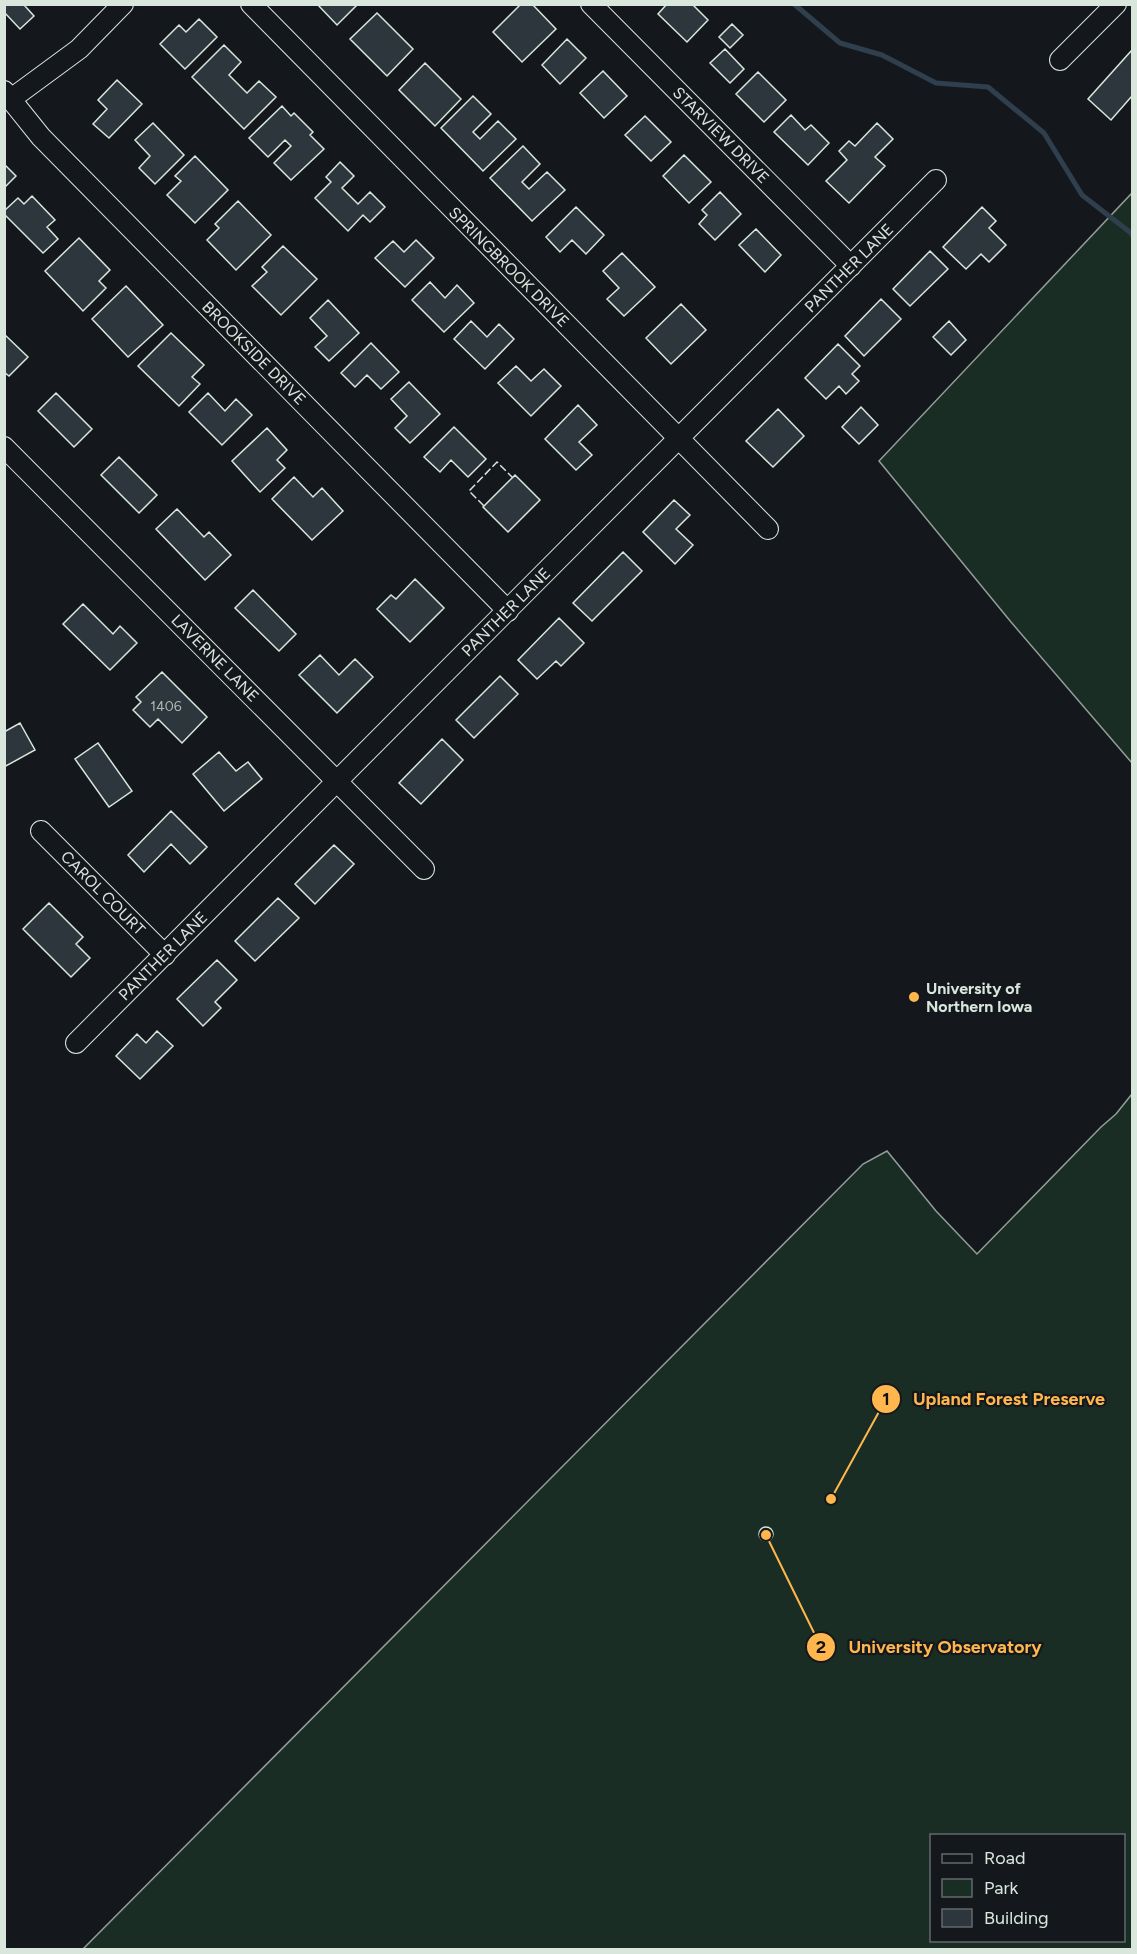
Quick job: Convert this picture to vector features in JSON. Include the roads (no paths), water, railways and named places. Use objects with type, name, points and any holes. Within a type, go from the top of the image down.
[{"type":"street","points":[[8,95],[79,49],[123,4]]},
{"type":"street","name":"SPRINGBROOK DRIVE","points":[[250,4],[768,529]]},
{"type":"street","name":"STARVIEW DRIVE","points":[[591,4],[851,266]]},
{"type":"street","points":[[1060,60],[1116,4]]},
{"type":"street","name":"BROOKSIDE DRIVE","points":[[8,95],[41,137],[508,611]]},
{"type":"street","name":"PANTHER LANE","points":[[76,1043],[936,180]]},
{"type":"street","name":"LAVERNE LANE","points":[[4,447],[424,869]]},
{"type":"street","name":"CAROL COURT","points":[[40,831],[165,955]]},
{"type":"waterway","points":[[794,4],[840,43],[882,55],[936,83],[988,87],[1044,133],[1082,195],[1132,235]]},
{"type":"place","name":"University of Northern Iowa","points":[[914,997]]},
{"type":"place","name":"Upland Forest Preserve","points":[[831,1499]]},
{"type":"place","name":"University Observatory","points":[[766,1535]]}]
